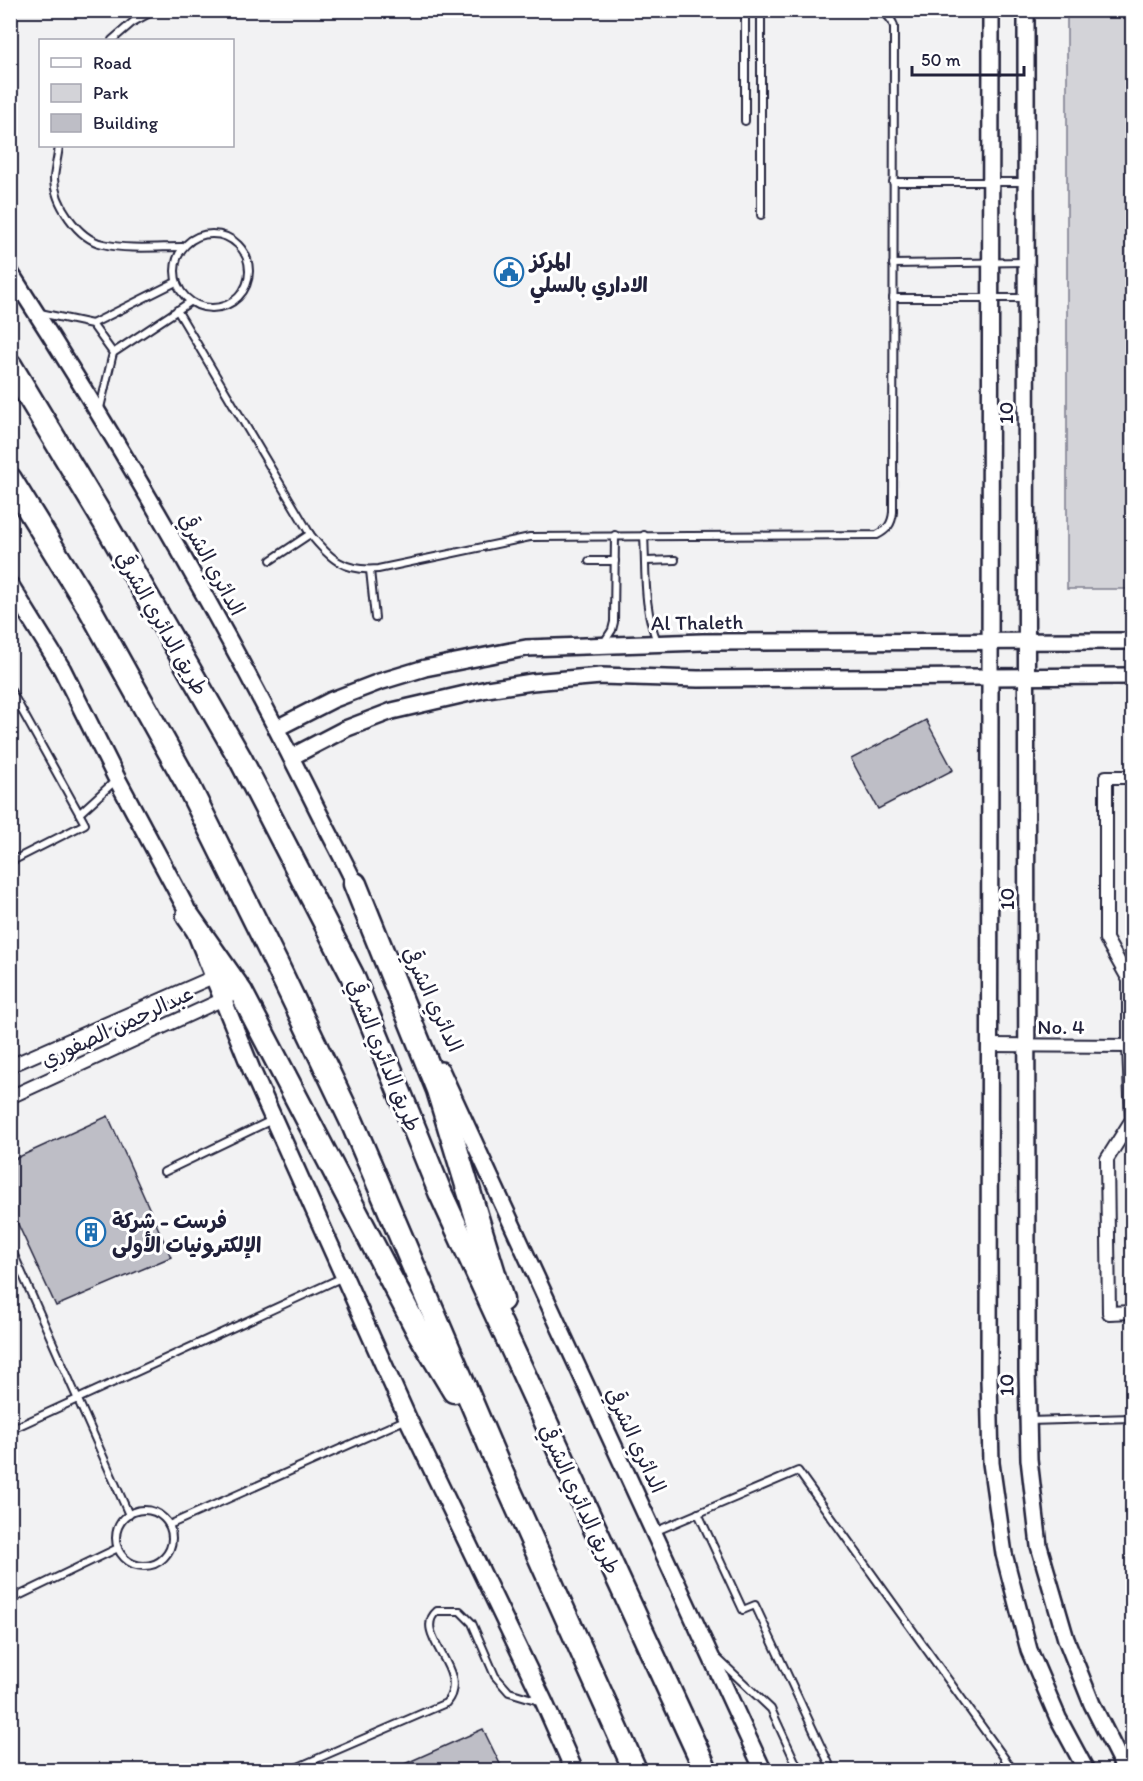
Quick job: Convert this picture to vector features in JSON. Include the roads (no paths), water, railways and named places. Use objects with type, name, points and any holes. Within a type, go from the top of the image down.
[{"type":"highway","name":"طريق الدائري الشرقي","points":[[10,365],[104,521],[241,760],[352,975],[440,1192],[706,1770]]},
{"type":"highway","points":[[10,479],[90,609],[188,785],[352,1122],[496,1460],[635,1770]]},
{"type":"highway","points":[[355,884],[438,1090],[528,1387]]},
{"type":"highway","points":[[188,916],[418,1331],[496,1460]]},
{"type":"main road","points":[[10,585],[62,669],[188,916]]},
{"type":"main road","points":[[232,996],[274,1119],[408,1419],[544,1702],[574,1770]]},
{"type":"street","name":"10","points":[[991,10],[989,1045],[991,1463],[1004,1554],[1029,1650],[1058,1718],[1086,1770]]},
{"type":"street","name":"10","points":[[1026,10],[1029,1459],[1042,1556],[1066,1639],[1092,1704],[1125,1770]]},
{"type":"street","name":"الدائري الشرقي","points":[[10,272],[99,412],[185,558],[277,728],[355,884],[763,1770]]},
{"type":"street","name":"Al Thaleth","points":[[277,728],[332,700],[379,682],[425,668],[526,648],[658,643],[1132,641]]},
{"type":"street","points":[[291,757],[345,729],[392,711],[487,689],[532,682],[601,676],[698,679],[1132,676]]},
{"type":"street","points":[[1132,777],[1106,777],[1106,939],[1131,977],[1132,1122],[1107,1159],[1109,1313],[1132,1312]]},
{"type":"street","name":"عبدالرحمن الصفوري","points":[[10,1066],[220,974]]},
{"type":"street","name":"عبدالرحمن الصفوري","points":[[10,1097],[232,996]]},
{"type":"street","name":"No. 4","points":[[989,1045],[1131,1046]]},
{"type":"lane","points":[[113,39],[133,22],[155,10]]},
{"type":"lane","points":[[745,10],[745,121]]},
{"type":"lane","points":[[761,10],[761,215]]},
{"type":"lane","points":[[177,310],[310,534],[323,550],[346,567],[370,570],[514,539],[555,535],[872,535],[885,530],[892,520],[893,512],[894,27],[887,16],[879,10]]},
{"type":"lane","points":[[59,147],[54,178],[56,188],[67,215],[83,236],[105,245],[182,247]]},
{"type":"lane","points":[[893,182],[1026,182]]},
{"type":"lane","points":[[215,233],[227,236],[241,248],[249,265],[249,277],[245,289],[237,299],[226,306],[202,307],[190,302],[181,293],[176,282],[175,264],[182,247],[191,239],[202,234],[215,233]]},
{"type":"lane","points":[[893,264],[1026,262]]},
{"type":"lane","points":[[36,312],[92,324],[176,282]]},
{"type":"lane","points":[[893,298],[1026,297]]},
{"type":"lane","points":[[99,412],[112,353],[190,302]]},
{"type":"lane","points":[[92,324],[112,353]]},
{"type":"lane","points":[[271,560],[310,534]]},
{"type":"lane","points":[[603,645],[614,622],[615,535]]},
{"type":"lane","points":[[644,535],[650,623],[658,643]]},
{"type":"lane","points":[[646,561],[675,560]]},
{"type":"lane","points":[[589,561],[615,561]]},
{"type":"lane","points":[[370,570],[375,618]]},
{"type":"lane","points":[[10,689],[85,824],[10,862]]},
{"type":"lane","points":[[80,813],[117,779]]},
{"type":"lane","points":[[164,1172],[274,1119]]},
{"type":"lane","points":[[10,1246],[129,1515]]},
{"type":"lane","points":[[10,1430],[344,1277]]},
{"type":"lane","points":[[1028,1421],[1132,1418]]},
{"type":"lane","points":[[169,1525],[408,1419]]},
{"type":"lane","points":[[654,1532],[798,1471],[1013,1770]]},
{"type":"lane","points":[[136,1510],[152,1510],[164,1518],[169,1525],[172,1530],[172,1545],[164,1558],[152,1565],[136,1565],[124,1558],[116,1545],[116,1530],[124,1518],[136,1510]]},
{"type":"lane","points":[[698,1513],[743,1610],[755,1605],[832,1770]]},
{"type":"lane","points":[[10,1600],[118,1548]]},
{"type":"lane","points":[[291,1770],[446,1703],[453,1694],[454,1680],[430,1626],[432,1615],[436,1611],[460,1611],[472,1623],[495,1676],[509,1692],[544,1702]]},
{"type":"lane","points":[[707,1649],[771,1709],[799,1770]]},
{"type":"place","name":"المركز الاداري بالسلي","points":[[509,272]]},
{"type":"place","name":"فرست - شركة الإلكترونيات الأولى","points":[[91,1232]]}]
